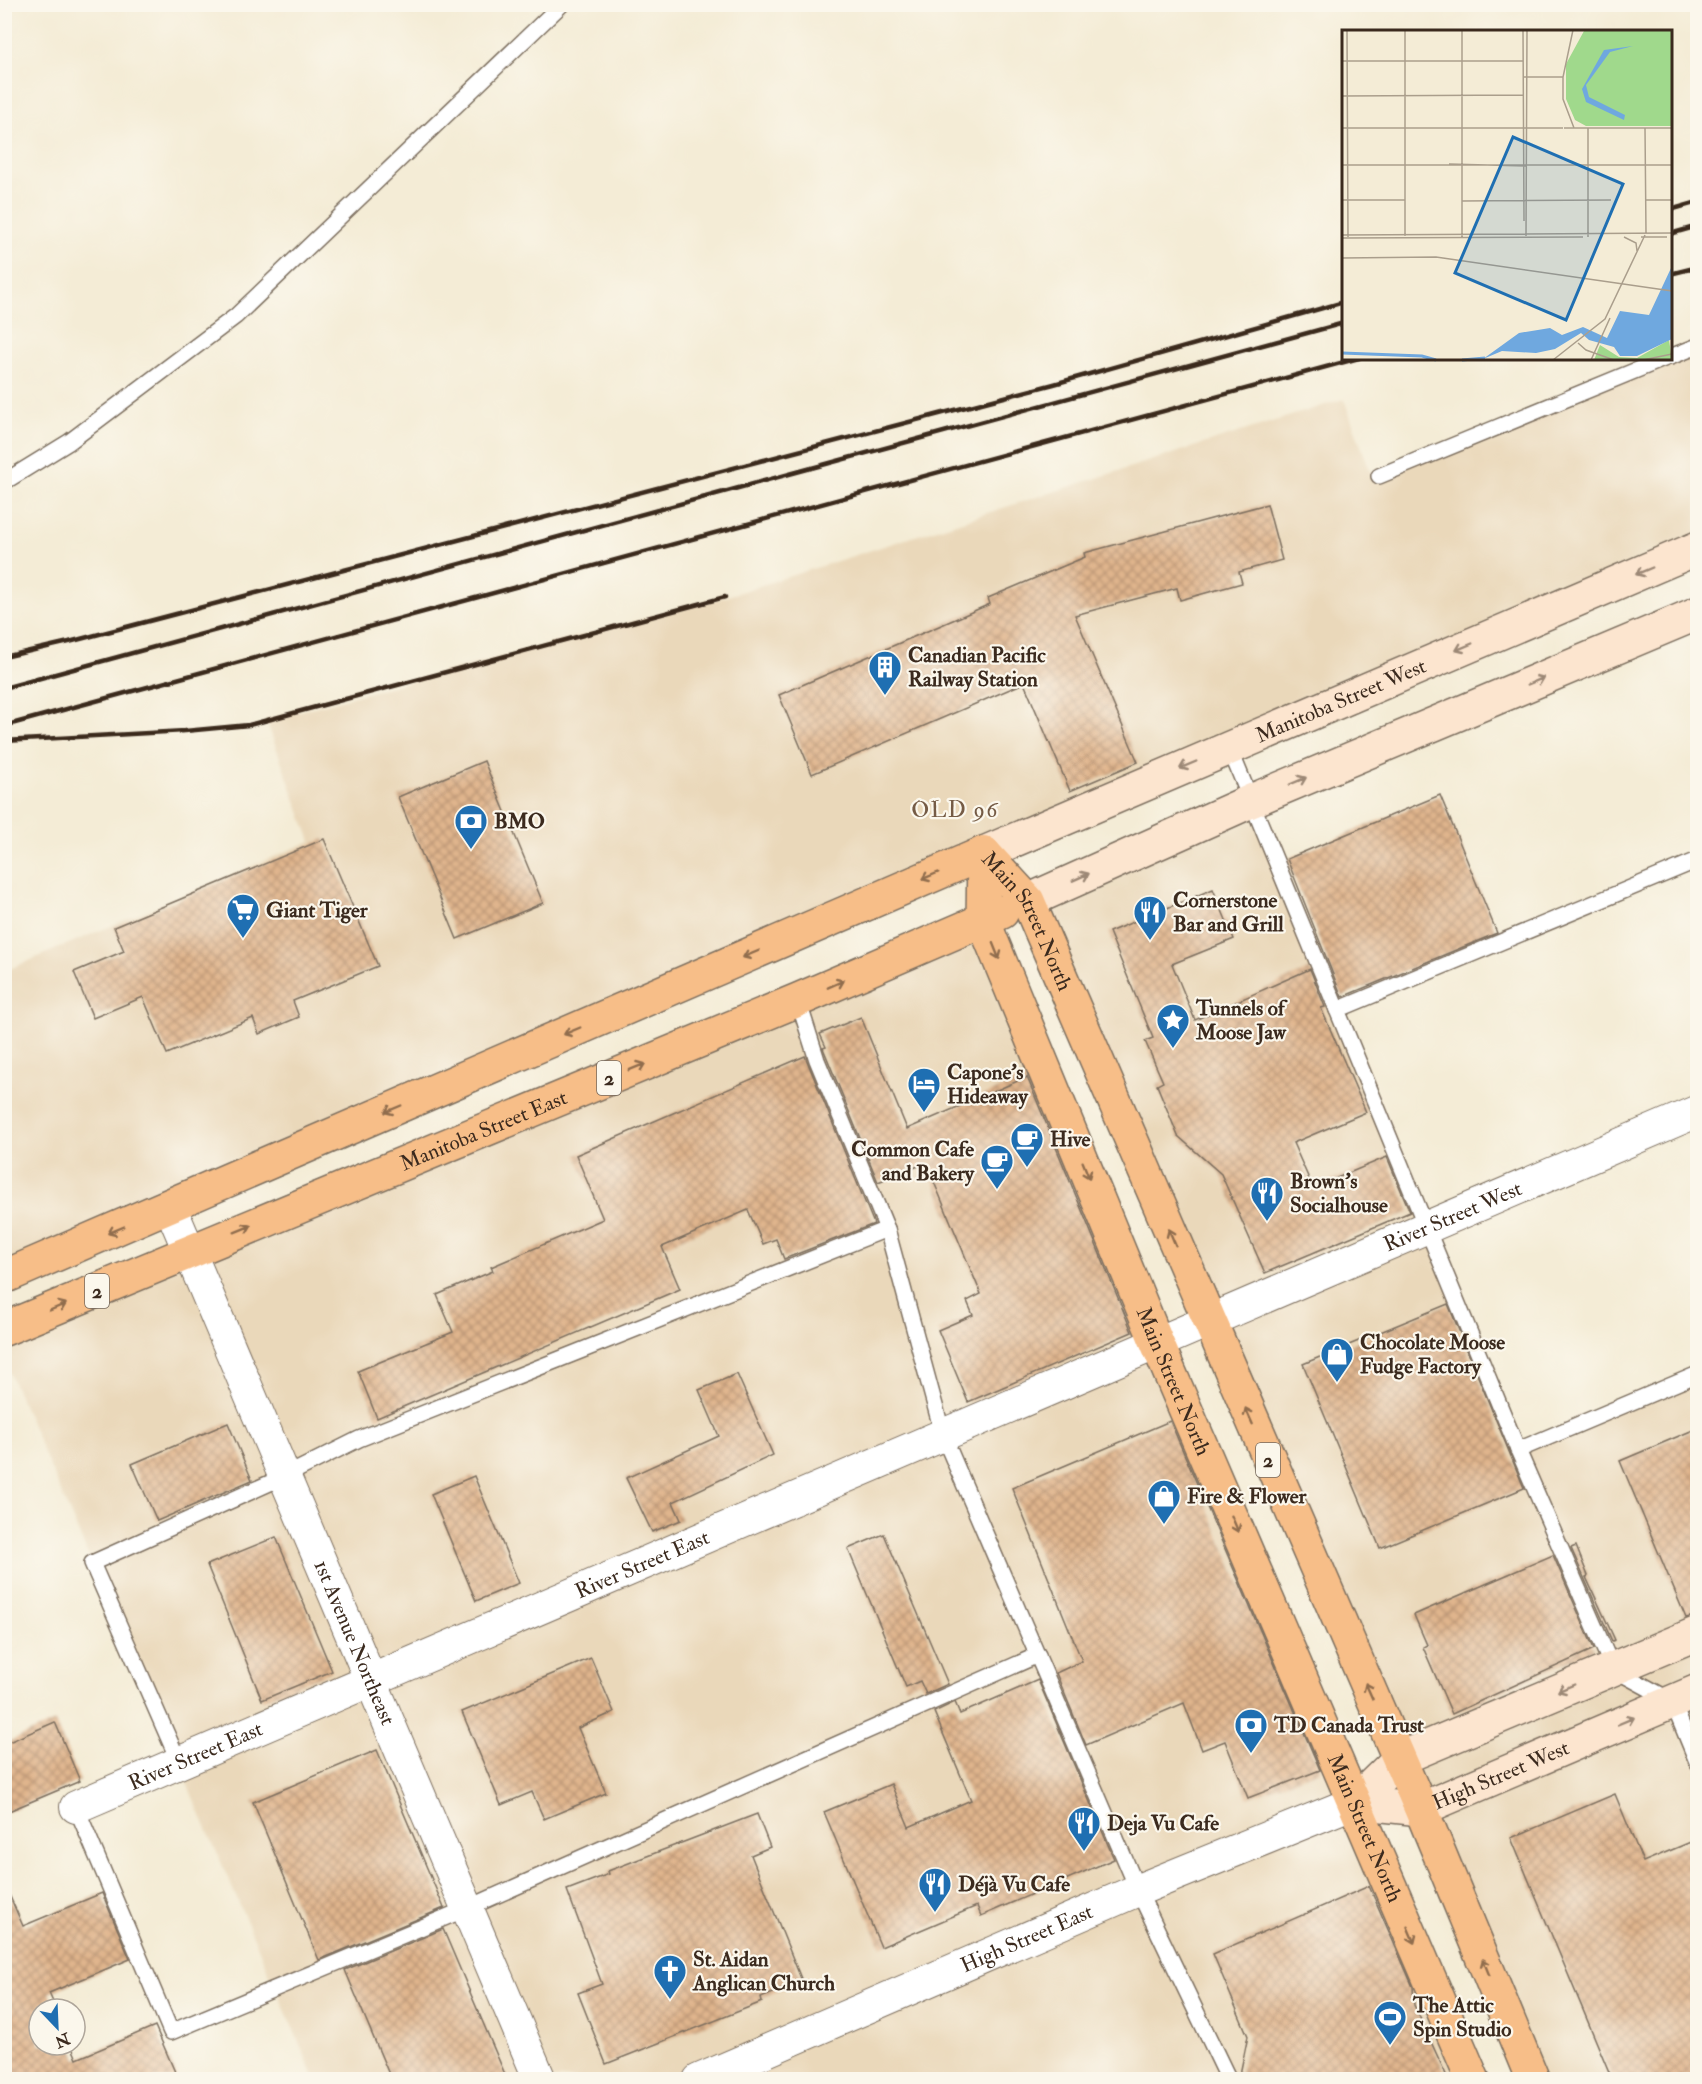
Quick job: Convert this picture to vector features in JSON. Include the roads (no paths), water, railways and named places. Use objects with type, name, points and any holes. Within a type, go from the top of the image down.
[{"type":"main road","name":"Manitoba Street West","points":[[984,853],[1698,548]]},
{"type":"main road","points":[[1028,901],[1251,801],[1698,613]]},
{"type":"main road","points":[[170,1206],[984,853]]},
{"type":"main road","name":"Main Street North","points":[[984,853],[1028,901],[1421,1809],[1533,2079]]},
{"type":"main road","name":"Main Street North","points":[[984,853],[983,920],[1157,1343],[1473,2079]]},
{"type":"main road","name":"Manitoba Street East","points":[[4,1329],[798,1000],[1028,901]]},
{"type":"main road","name":"2","points":[[4,1277],[170,1206]]},
{"type":"main road","points":[[1355,1802],[1399,1759],[1698,1633]]},
{"type":"main road","name":"High Street West","points":[[1355,1802],[1421,1809],[1685,1696]]},
{"type":"street","name":"River Street West","points":[[1208,1321],[1698,1111]]},
{"type":"street","name":"1st Avenue Northeast","points":[[170,1206],[540,2079]]},
{"type":"street","name":"River Street East","points":[[76,1807],[1208,1321]]},
{"type":"street","name":"High Street East","points":[[699,2079],[1138,1890],[1355,1802]]},
{"type":"lane","points":[[4,482],[69,442],[236,316],[562,4]]},
{"type":"lane","points":[[1672,357],[1698,346]]},
{"type":"lane","points":[[1379,476],[1661,360]]},
{"type":"lane","points":[[1229,747],[1518,1450],[1613,1669],[1685,1696],[1698,1764]]},
{"type":"lane","points":[[1337,1010],[1698,860]]},
{"type":"lane","points":[[798,1000],[817,1060],[886,1229],[943,1435],[1138,1890],[1229,2079]]},
{"type":"lane","points":[[180,1762],[92,1563],[283,1477],[359,1439],[886,1229]]},
{"type":"lane","points":[[1518,1450],[1698,1374]]},
{"type":"lane","points":[[76,1807],[171,2032],[468,1908],[1038,1655]]},
{"type":"railway","points":[[1672,209],[1698,202]]},
{"type":"railway","points":[[1672,233],[1698,226]]},
{"type":"railway","points":[[1672,274],[1698,267]]},
{"type":"railway","points":[[4,657],[69,642],[1054,384],[1342,303]]},
{"type":"railway","points":[[4,688],[1342,324]]},
{"type":"railway","points":[[4,726],[1352,360]]},
{"type":"railway","points":[[4,741],[185,731],[249,725],[725,597]]},
{"type":"place","name":"Canadian Pacific Railway Station","points":[[885,696]]},
{"type":"place","name":"BMO","points":[[471,850]]},
{"type":"place","name":"Giant Tiger","points":[[243,939]]},
{"type":"place","name":"Cornerstone Bar and Grill","points":[[1150,941]]},
{"type":"place","name":"Tunnels of Moose Jaw","points":[[1173,1049]]},
{"type":"place","name":"Capone's Hideaway","points":[[924,1113]]},
{"type":"place","name":"Hive","points":[[1027,1168]]},
{"type":"place","name":"Common Cafe and Bakery","points":[[997,1190]]},
{"type":"place","name":"Brown's Socialhouse","points":[[1267,1222]]},
{"type":"place","name":"Chocolate Moose Fudge Factory","points":[[1337,1383]]},
{"type":"place","name":"Fire & Flower","points":[[1164,1525]]},
{"type":"place","name":"TD Canada Trust","points":[[1251,1754]]},
{"type":"place","name":"Deja Vu Cafe","points":[[1084,1852]]},
{"type":"place","name":"Déjà Vu Cafe","points":[[935,1913]]},
{"type":"place","name":"St. Aidan Anglican Church","points":[[670,2000]]},
{"type":"place","name":"The Attic Spin Studio","points":[[1390,2046]]},
{"type":"district","name":"OLD 96","points":[[955,810]]}]
